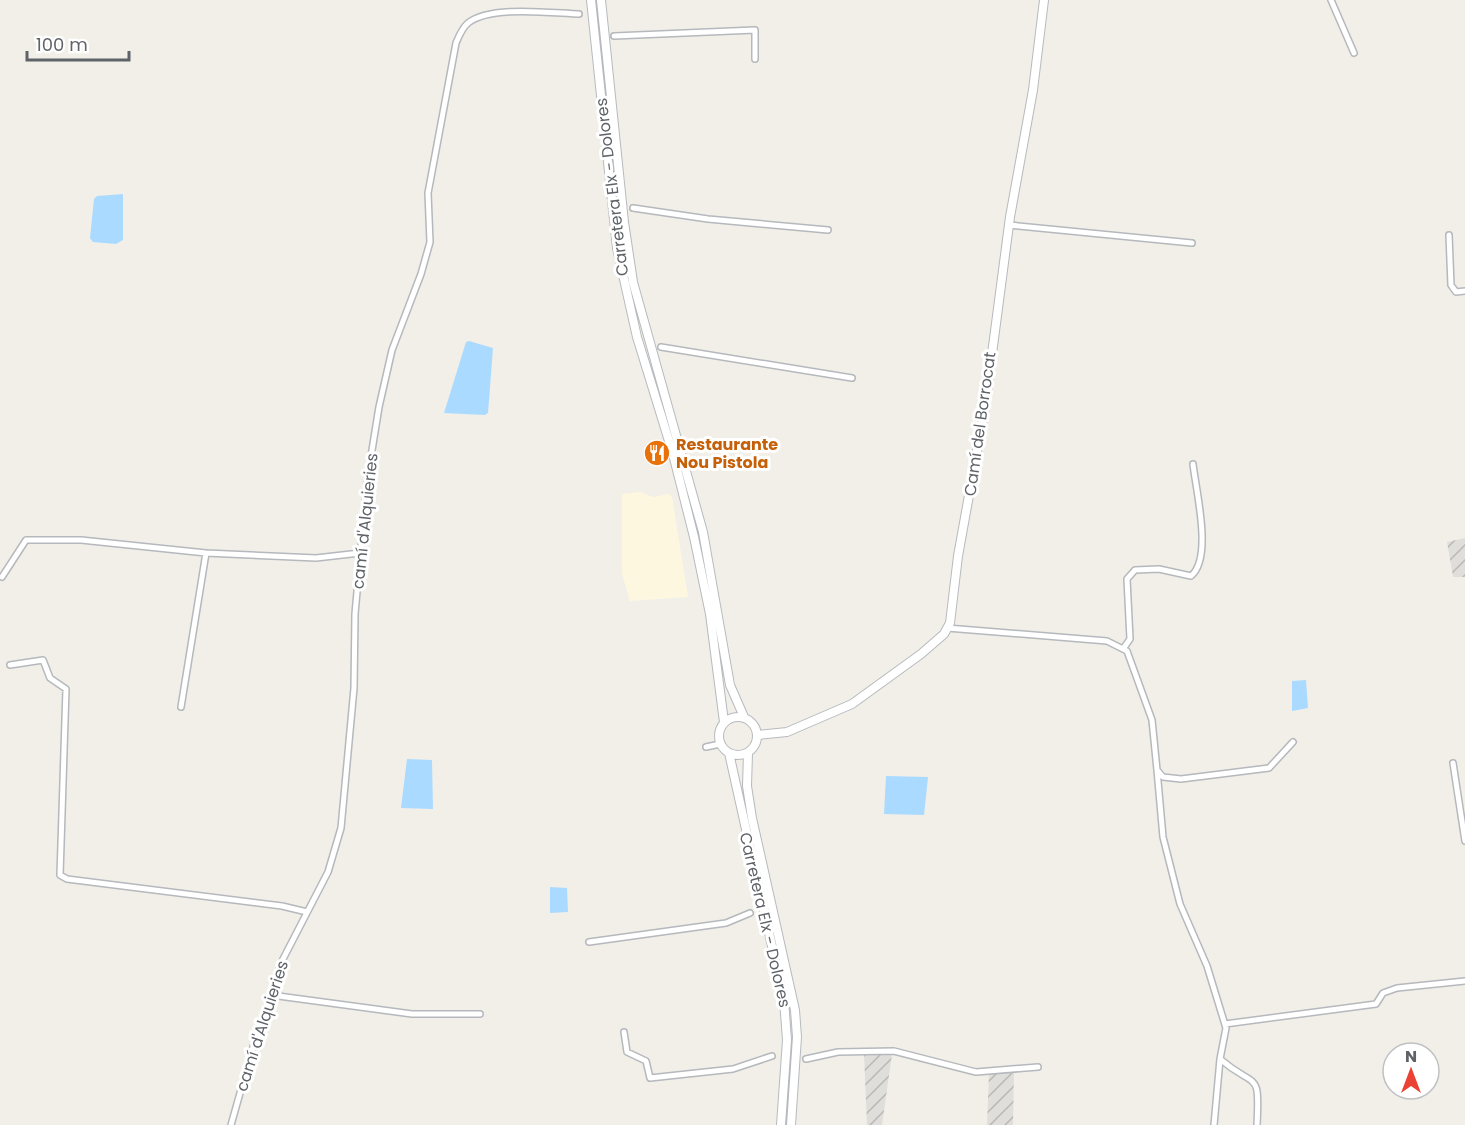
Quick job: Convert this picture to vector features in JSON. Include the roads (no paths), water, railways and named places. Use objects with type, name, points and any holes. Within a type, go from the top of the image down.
[{"type":"main road","name":"Carretera Elx - Dolores","points":[[591,0],[617,248],[637,337],[673,454],[694,537],[713,637],[724,722]]},
{"type":"main road","name":"Carretera Elx - Dolores","points":[[601,0],[624,222],[633,282],[703,532],[730,685],[744,717]]},
{"type":"main road","name":"Camí del Borrocat","points":[[947,628],[954,607],[958,556],[977,459],[1009,225],[1033,90],[1044,0]]},
{"type":"main road","points":[[758,735],[787,732],[852,704],[921,654],[947,628]]},
{"type":"main road","points":[[732,717],[744,717],[755,725],[758,735],[754,747],[748,753],[738,755],[729,753],[720,744],[719,734],[724,722],[732,717]]},
{"type":"main road","name":"Carretera Elx - Dolores","points":[[729,753],[784,1000],[787,1040],[781,1125]]},
{"type":"main road","name":"Carretera Elx - Dolores","points":[[748,753],[747,786],[752,818],[794,1001],[797,1037],[791,1125]]},
{"type":"street","points":[[1331,0],[1354,53]]},
{"type":"street","name":"camí d'Alquieries","points":[[231,1125],[282,961],[328,872],[341,828],[354,688],[355,614],[367,481],[379,407],[392,350],[421,274],[430,242],[428,193],[456,43],[470,22],[489,14],[528,12],[579,14]]},
{"type":"street","points":[[614,36],[756,30],[755,59]]},
{"type":"street","points":[[633,208],[708,219],[828,230]]},
{"type":"street","points":[[1009,225],[1192,243]]},
{"type":"street","points":[[1449,235],[1451,285],[1456,292],[1465,291]]},
{"type":"street","points":[[661,347],[852,378]]},
{"type":"street","points":[[1123,649],[1130,639],[1127,579],[1135,570],[1159,569],[1191,576],[1198,570],[1202,542],[1193,464]]},
{"type":"street","points":[[2,577],[26,540],[81,540],[206,553],[316,558],[360,553]]},
{"type":"street","points":[[181,707],[206,553]]},
{"type":"street","points":[[947,628],[1107,641],[1127,651],[1152,720],[1163,837],[1180,904],[1207,966],[1225,1024],[1214,1125]]},
{"type":"street","points":[[10,665],[43,660],[50,678],[66,689],[60,875],[67,879],[282,906],[308,912]]},
{"type":"street","points":[[1157,770],[1163,777],[1181,779],[1269,768],[1293,742]]},
{"type":"street","points":[[706,747],[720,744]]},
{"type":"street","points":[[1453,762],[1465,841]]},
{"type":"street","points":[[589,942],[726,923],[750,913]]},
{"type":"street","points":[[1225,1024],[1376,1004],[1383,993],[1397,988],[1465,981]]},
{"type":"street","points":[[270,995],[412,1014],[480,1014]]},
{"type":"street","points":[[624,1032],[627,1052],[646,1061],[650,1078],[733,1069],[772,1056]]},
{"type":"street","points":[[806,1059],[837,1052],[894,1051],[976,1072],[1038,1067]]},
{"type":"street","points":[[1220,1059],[1253,1080],[1259,1090],[1257,1125]]},
{"type":"water","points":[[123,194],[123,240],[116,244],[93,242],[90,238],[94,199],[97,196]]},
{"type":"water","points":[[466,342],[493,348],[488,413],[485,415],[444,413]]},
{"type":"water","points":[[1306,680],[1308,708],[1292,711],[1292,681]]},
{"type":"water","points":[[407,759],[432,760],[433,809],[401,808]]},
{"type":"water","points":[[886,776],[928,777],[924,815],[884,814]]},
{"type":"water","points":[[550,887],[567,888],[568,912],[550,913]]},
{"type":"place","name":"Restaurante Nou Pistola","points":[[657,453]]}]
